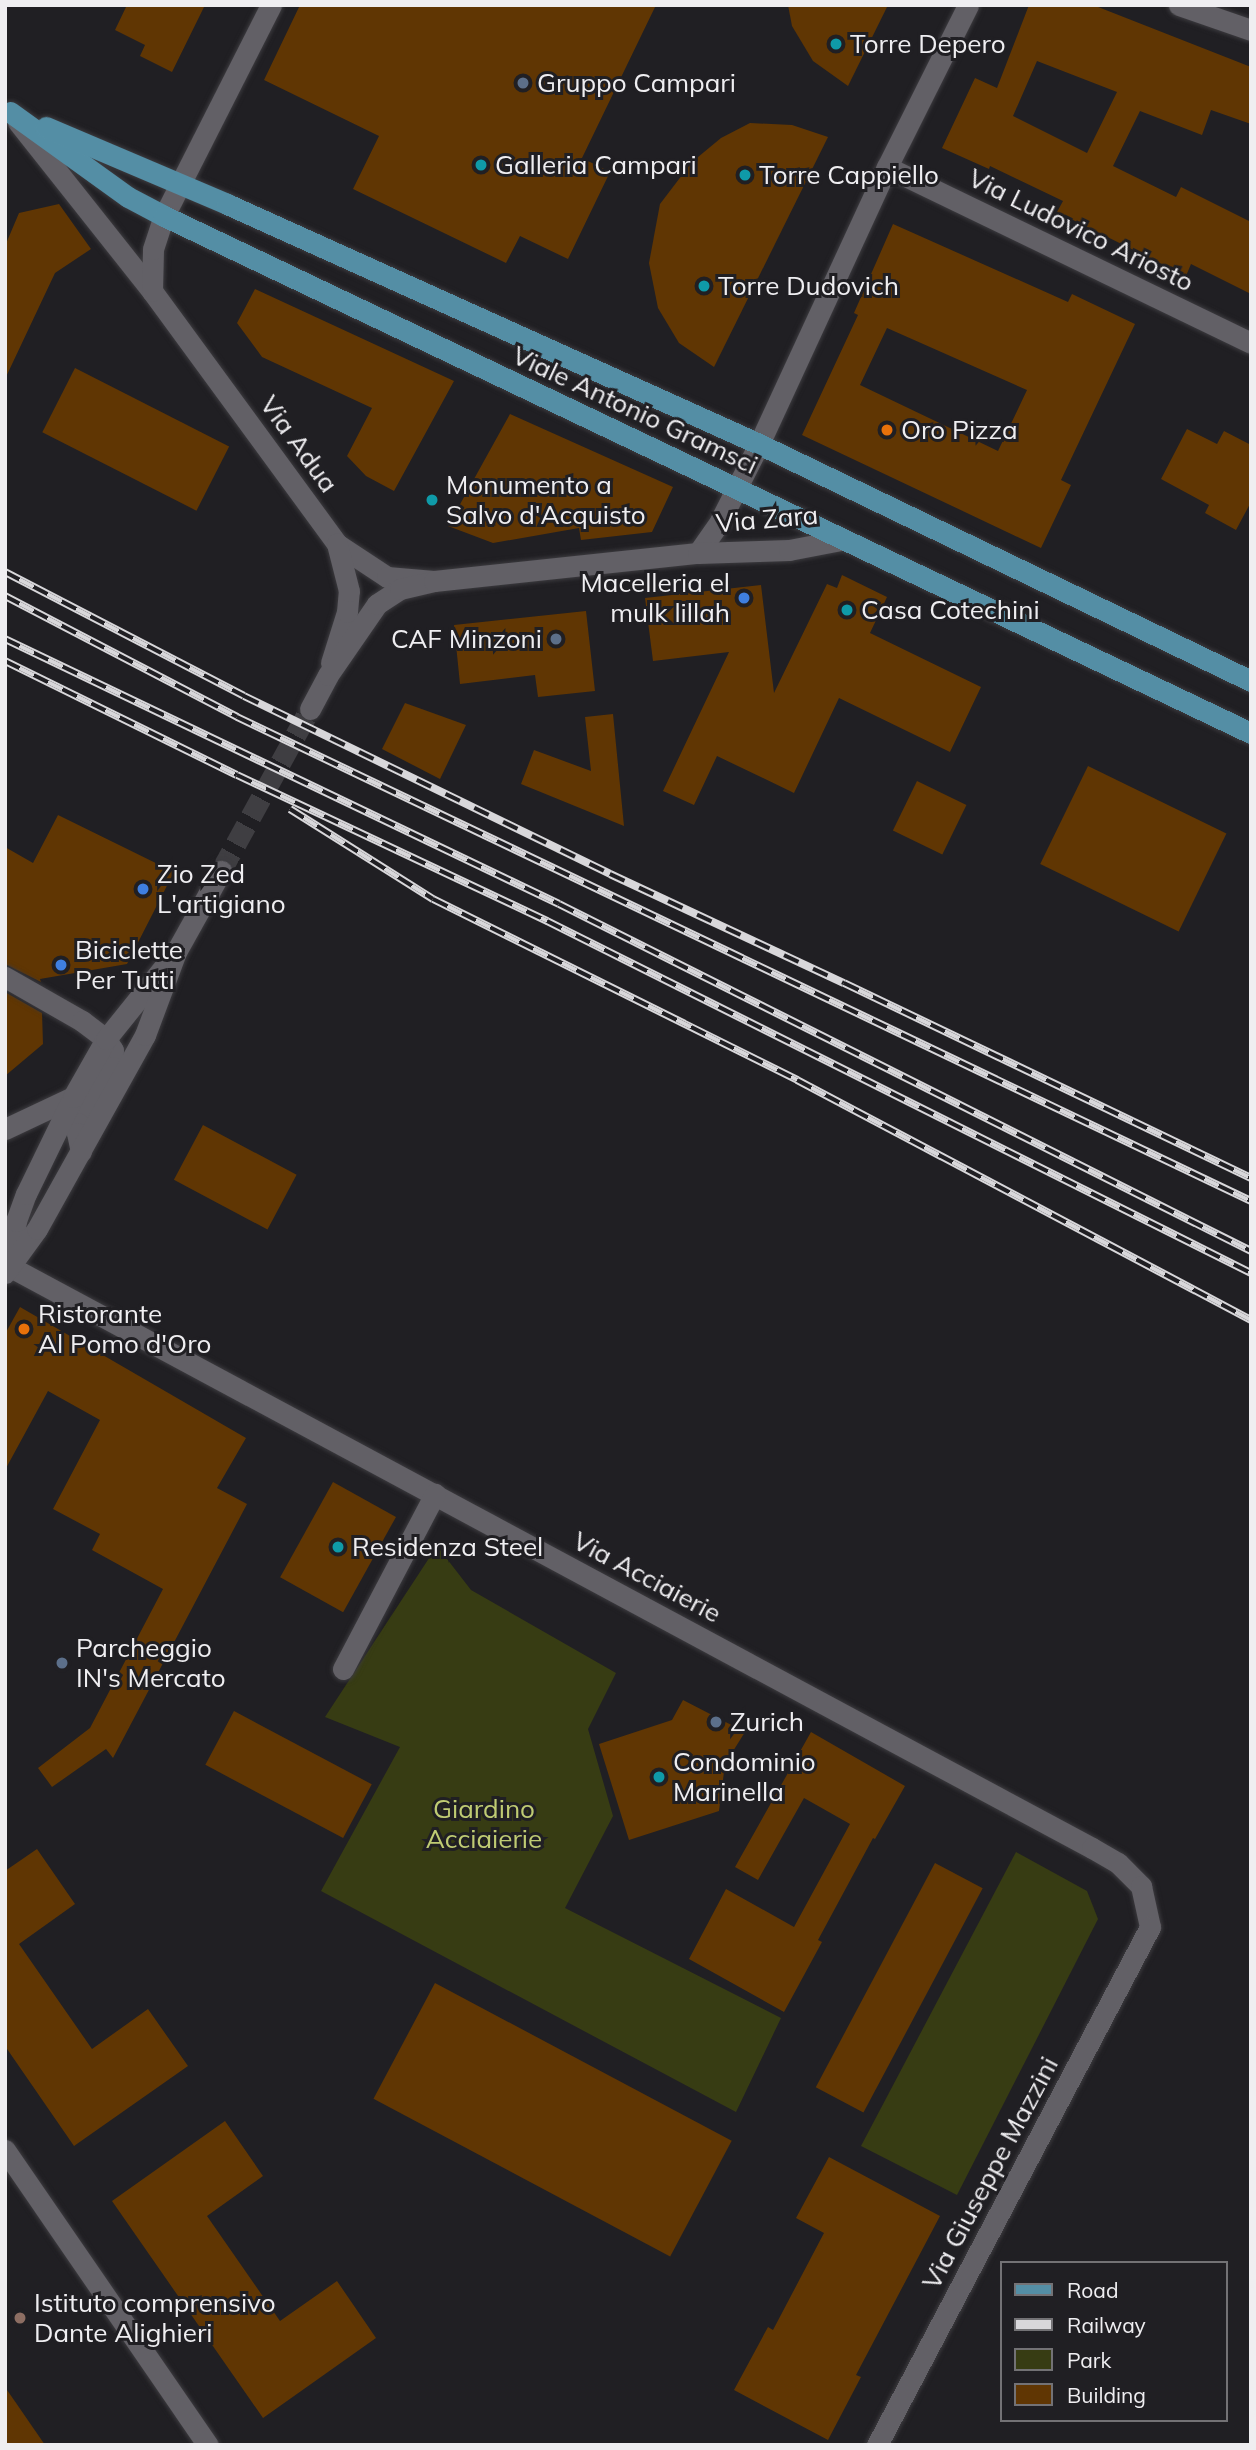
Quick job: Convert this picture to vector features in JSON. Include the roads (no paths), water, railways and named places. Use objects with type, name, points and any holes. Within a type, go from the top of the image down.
[{"type":"main road","name":"Viale Antonio Gramsci","points":[[8,111],[181,184],[759,444],[1251,681]]},
{"type":"main road","name":"Viale Antonio Gramsci","points":[[8,111],[128,197],[164,216],[1251,733]]},
{"type":"street","points":[[152,291],[153,249],[164,216],[271,5]]},
{"type":"street","name":"Via Zara","points":[[698,553],[759,444],[887,167],[968,5]]},
{"type":"street","points":[[1179,5],[1251,30]]},
{"type":"street","name":"Via Adua","points":[[8,111],[152,291],[337,544],[387,577],[434,581]]},
{"type":"street","name":"Via Ludovico Ariosto","points":[[887,167],[1251,343]]},
{"type":"street","name":"Via Zara","points":[[434,581],[698,553],[789,550],[841,540]]},
{"type":"street","points":[[328,675],[338,634],[347,612],[349,591],[337,544]]},
{"type":"street","points":[[310,709],[328,675],[377,604],[400,589],[434,581]]},
{"type":"street","points":[[6,1268],[37,1229],[145,1035],[176,952],[221,871]]},
{"type":"street","points":[[6,1268],[16,1221],[26,1194],[73,1097],[106,1039],[176,952]]},
{"type":"street","points":[[5,977],[82,1021],[106,1039],[113,1050],[112,1067],[78,1123],[76,1133],[81,1152]]},
{"type":"street","points":[[5,1129],[73,1097]]},
{"type":"street","name":"Via Acciaierie","points":[[6,1268],[435,1494],[1118,1863],[1141,1885],[1150,1927]]},
{"type":"street","points":[[343,1669],[435,1494]]},
{"type":"street","name":"Via Giuseppe Mazzini","points":[[877,2445],[1150,1927]]},
{"type":"street","points":[[5,2150],[208,2445]]},
{"type":"tunnel","points":[[221,871],[310,709]]},
{"type":"railway","points":[[5,572],[244,696],[610,874],[1251,1178]]},
{"type":"railway","points":[[5,596],[237,717],[1251,1201]]},
{"type":"railway","points":[[5,639],[559,904],[1251,1251]]},
{"type":"railway","points":[[5,661],[237,775],[547,921],[1251,1273]]},
{"type":"railway","points":[[290,809],[433,899],[797,1080],[1251,1320]]},
{"type":"place","name":"Torre Depero","points":[[836,44]]},
{"type":"place","name":"Gruppo Campari","points":[[523,83]]},
{"type":"place","name":"Galleria Campari","points":[[481,165]]},
{"type":"place","name":"Torre Cappiello","points":[[745,175]]},
{"type":"place","name":"Torre Dudovich","points":[[704,286]]},
{"type":"place","name":"Oro Pizza","points":[[887,430]]},
{"type":"place","name":"Monumento a Salvo d'Acquisto","points":[[432,500]]},
{"type":"place","name":"Macelleria el mulk lillah","points":[[744,598]]},
{"type":"place","name":"Casa Cotechini","points":[[847,610]]},
{"type":"place","name":"CAF Minzoni","points":[[556,639]]},
{"type":"place","name":"Zio Zed L'artigiano","points":[[143,889]]},
{"type":"place","name":"Biciclette Per Tutti","points":[[61,965]]},
{"type":"place","name":"Ristorante Al Pomo d'Oro","points":[[24,1329]]},
{"type":"place","name":"Residenza Steel","points":[[338,1547]]},
{"type":"place","name":"Parcheggio IN's Mercato","points":[[62,1663]]},
{"type":"place","name":"Zurich","points":[[716,1722]]},
{"type":"place","name":"Condominio Marinella","points":[[659,1777]]},
{"type":"place","name":"Istituto comprensivo Dante Alighieri","points":[[20,2318]]},
{"type":"park label","name":"Giardino Acciaierie","points":[[484,1824]]}]
